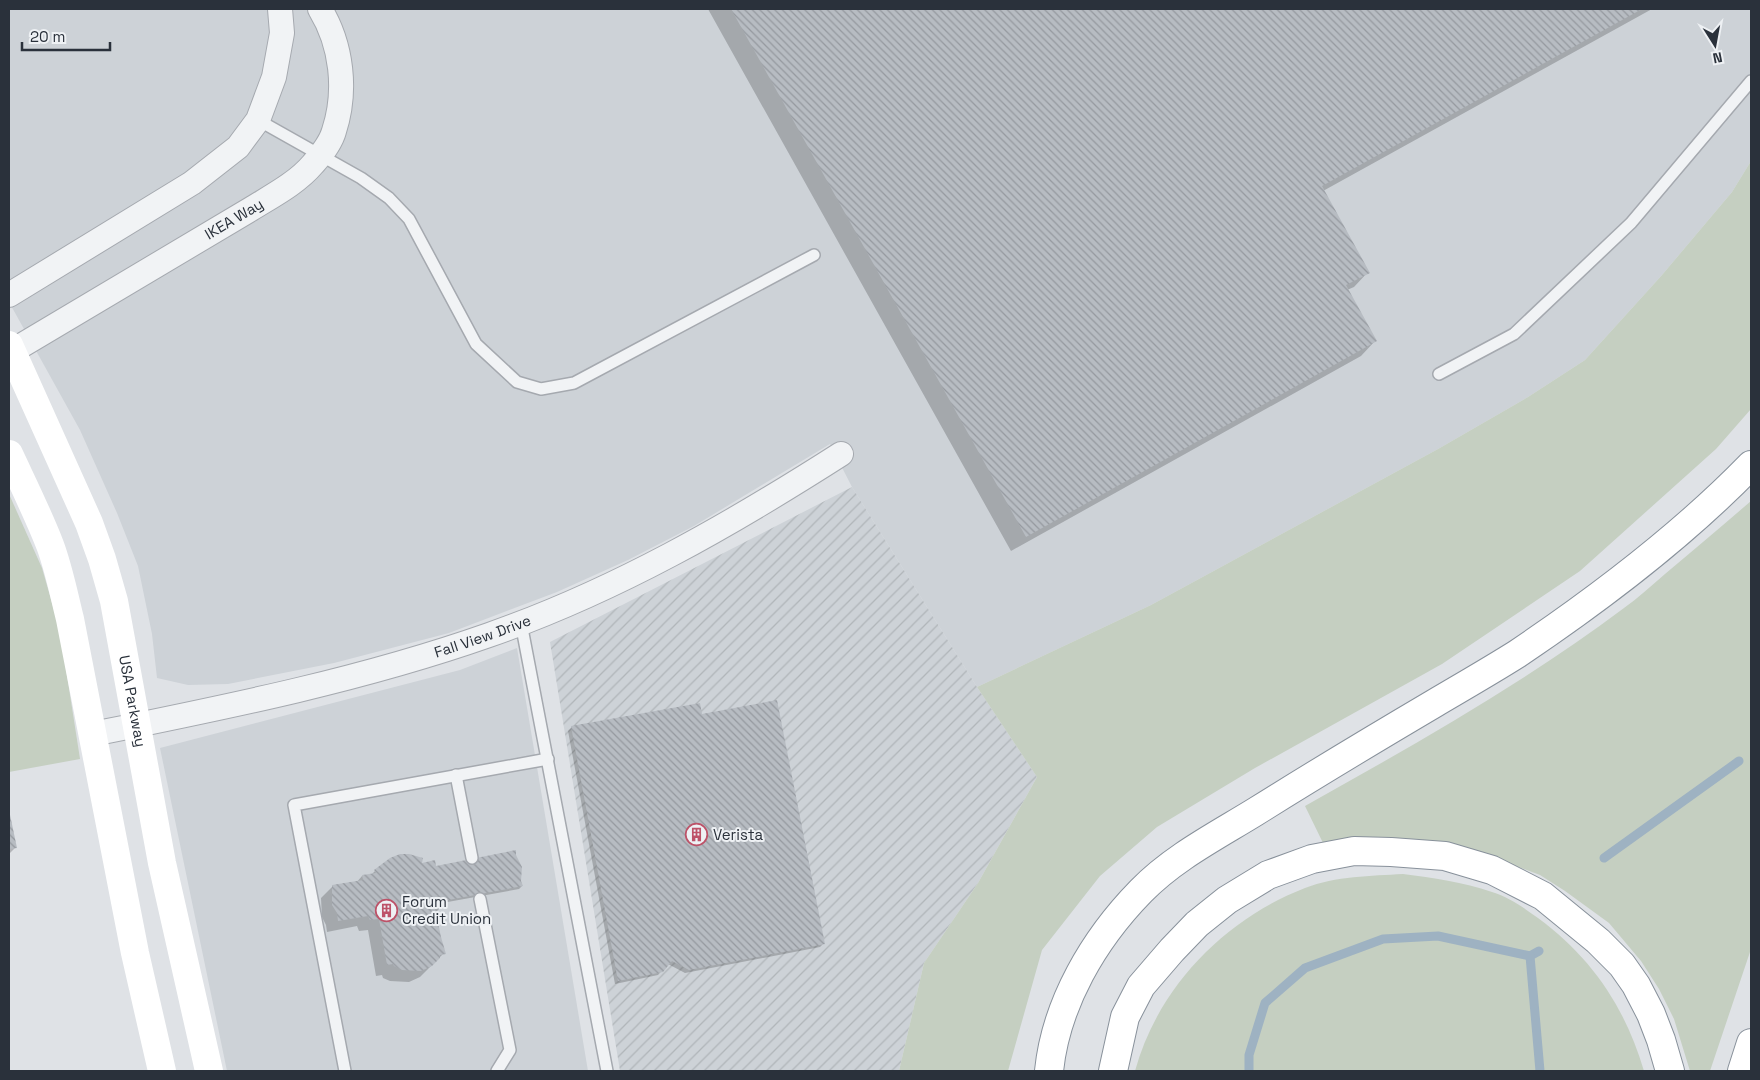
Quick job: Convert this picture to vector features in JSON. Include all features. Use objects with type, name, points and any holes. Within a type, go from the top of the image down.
[{"type":"main road","name":"USA Parkway","points":[[10,350],[89,523],[114,601],[162,863],[209,1071]]},
{"type":"main road","points":[[9,454],[39,519],[60,576],[93,734],[135,953],[162,1067]]},
{"type":"main road","points":[[1049,1071],[1062,1014],[1085,962],[1114,921],[1142,890],[1179,860],[1293,788],[1515,655],[1578,611],[1657,551],[1721,496],[1751,465]]},
{"type":"main road","points":[[1113,1071],[1125,1017],[1142,986],[1197,924],[1227,900],[1268,875],[1312,859],[1354,851],[1445,856],[1492,870],[1543,896],[1598,941],[1622,965],[1636,985],[1651,1014],[1670,1071]]},
{"type":"main road","points":[[1742,1071],[1751,1043]]},
{"type":"street","points":[[9,295],[192,183],[238,147],[258,120],[274,77],[282,33],[280,9]]},
{"type":"street","name":"IKEA Way","points":[[10,350],[251,209],[290,184],[312,164],[334,133],[342,97],[340,62],[329,24],[320,9]]},
{"type":"street","name":"Fall View Drive","points":[[93,734],[330,682],[442,651],[521,623],[635,573],[703,538],[841,454]]},
{"type":"lane","points":[[1439,374],[1514,334],[1631,223],[1751,81]]},
{"type":"lane","points":[[258,120],[361,178],[389,198],[409,219],[476,344],[518,382],[541,389],[574,382],[814,255]]},
{"type":"lane","points":[[521,623],[607,1071]]},
{"type":"lane","points":[[345,1071],[294,805],[548,759]]},
{"type":"lane","points":[[456,775],[472,858]]},
{"type":"lane","points":[[480,898],[510,1050],[497,1071]]},
{"type":"shaded area","points":[[9,9],[1751,9],[1751,161],[1732,192],[1662,275],[1585,360],[1528,397],[1438,449],[1151,605],[977,687],[852,487],[830,444],[694,526],[628,560],[557,592],[449,633],[334,663],[228,684],[188,685],[157,678],[152,634],[138,566],[80,430],[9,302]]},
{"type":"shaded area","points":[[852,487],[977,687],[1037,777],[978,883],[924,963],[899,1071],[620,1071],[550,642]]},
{"type":"shaded area","points":[[517,648],[588,1071],[227,1071],[160,748],[460,670]]},
{"type":"green space","points":[[1751,161],[1751,409],[1716,449],[1580,571],[1442,664],[1255,768],[1157,827],[1100,876],[1042,950],[1008,1071],[899,1071],[924,963],[978,883],[1037,777],[977,687],[1151,605],[1438,449],[1528,397],[1585,360],[1662,275],[1732,192]]},
{"type":"green space","points":[[9,494],[42,568],[60,631],[80,759],[9,772]]},
{"type":"green space","points":[[1751,501],[1751,949],[1710,1071],[1690,1071],[1674,1019],[1659,989],[1641,961],[1609,923],[1565,891],[1540,875],[1497,859],[1324,845],[1305,806],[1508,688],[1586,636],[1639,596]]},
{"type":"green space","points":[[1403,874],[1459,883],[1498,894],[1522,907],[1557,933],[1590,967],[1616,1005],[1627,1026],[1644,1071],[1135,1071],[1146,1040],[1160,1011],[1178,984],[1222,937],[1276,901],[1305,888],[1329,881],[1354,877]]},
{"type":"building","points":[[731,9],[1642,9],[1322,186],[1370,273],[1346,285],[1377,341],[1026,537]]},
{"type":"building","name":"Verista","points":[[777,700],[825,944],[689,970],[672,961],[663,972],[618,981],[571,726],[700,703],[702,714]]},
{"type":"building","points":[[9,810],[17,848],[9,849]]},
{"type":"building","name":"Forum Credit Union","points":[[516,850],[516,855],[522,867],[521,881],[523,886],[443,901],[443,906],[435,908],[446,954],[440,955],[440,958],[432,966],[421,971],[402,970],[393,964],[387,965],[379,919],[370,920],[368,916],[338,921],[337,913],[332,905],[332,885],[363,880],[362,875],[376,873],[374,870],[390,858],[400,854],[409,854],[423,858],[422,863],[435,860],[436,866]]},
{"type":"waterway","points":[[1604,858],[1739,761]]},
{"type":"waterway","points":[[1249,1071],[1249,1055],[1265,1003],[1305,968],[1383,939],[1438,936],[1530,956]]},
{"type":"waterway","points":[[1539,951],[1530,956],[1540,1071]]},
{"type":"place","name":"Verista","points":[[697,835]]},
{"type":"place","name":"Forum Credit Union","points":[[386,911]]}]
